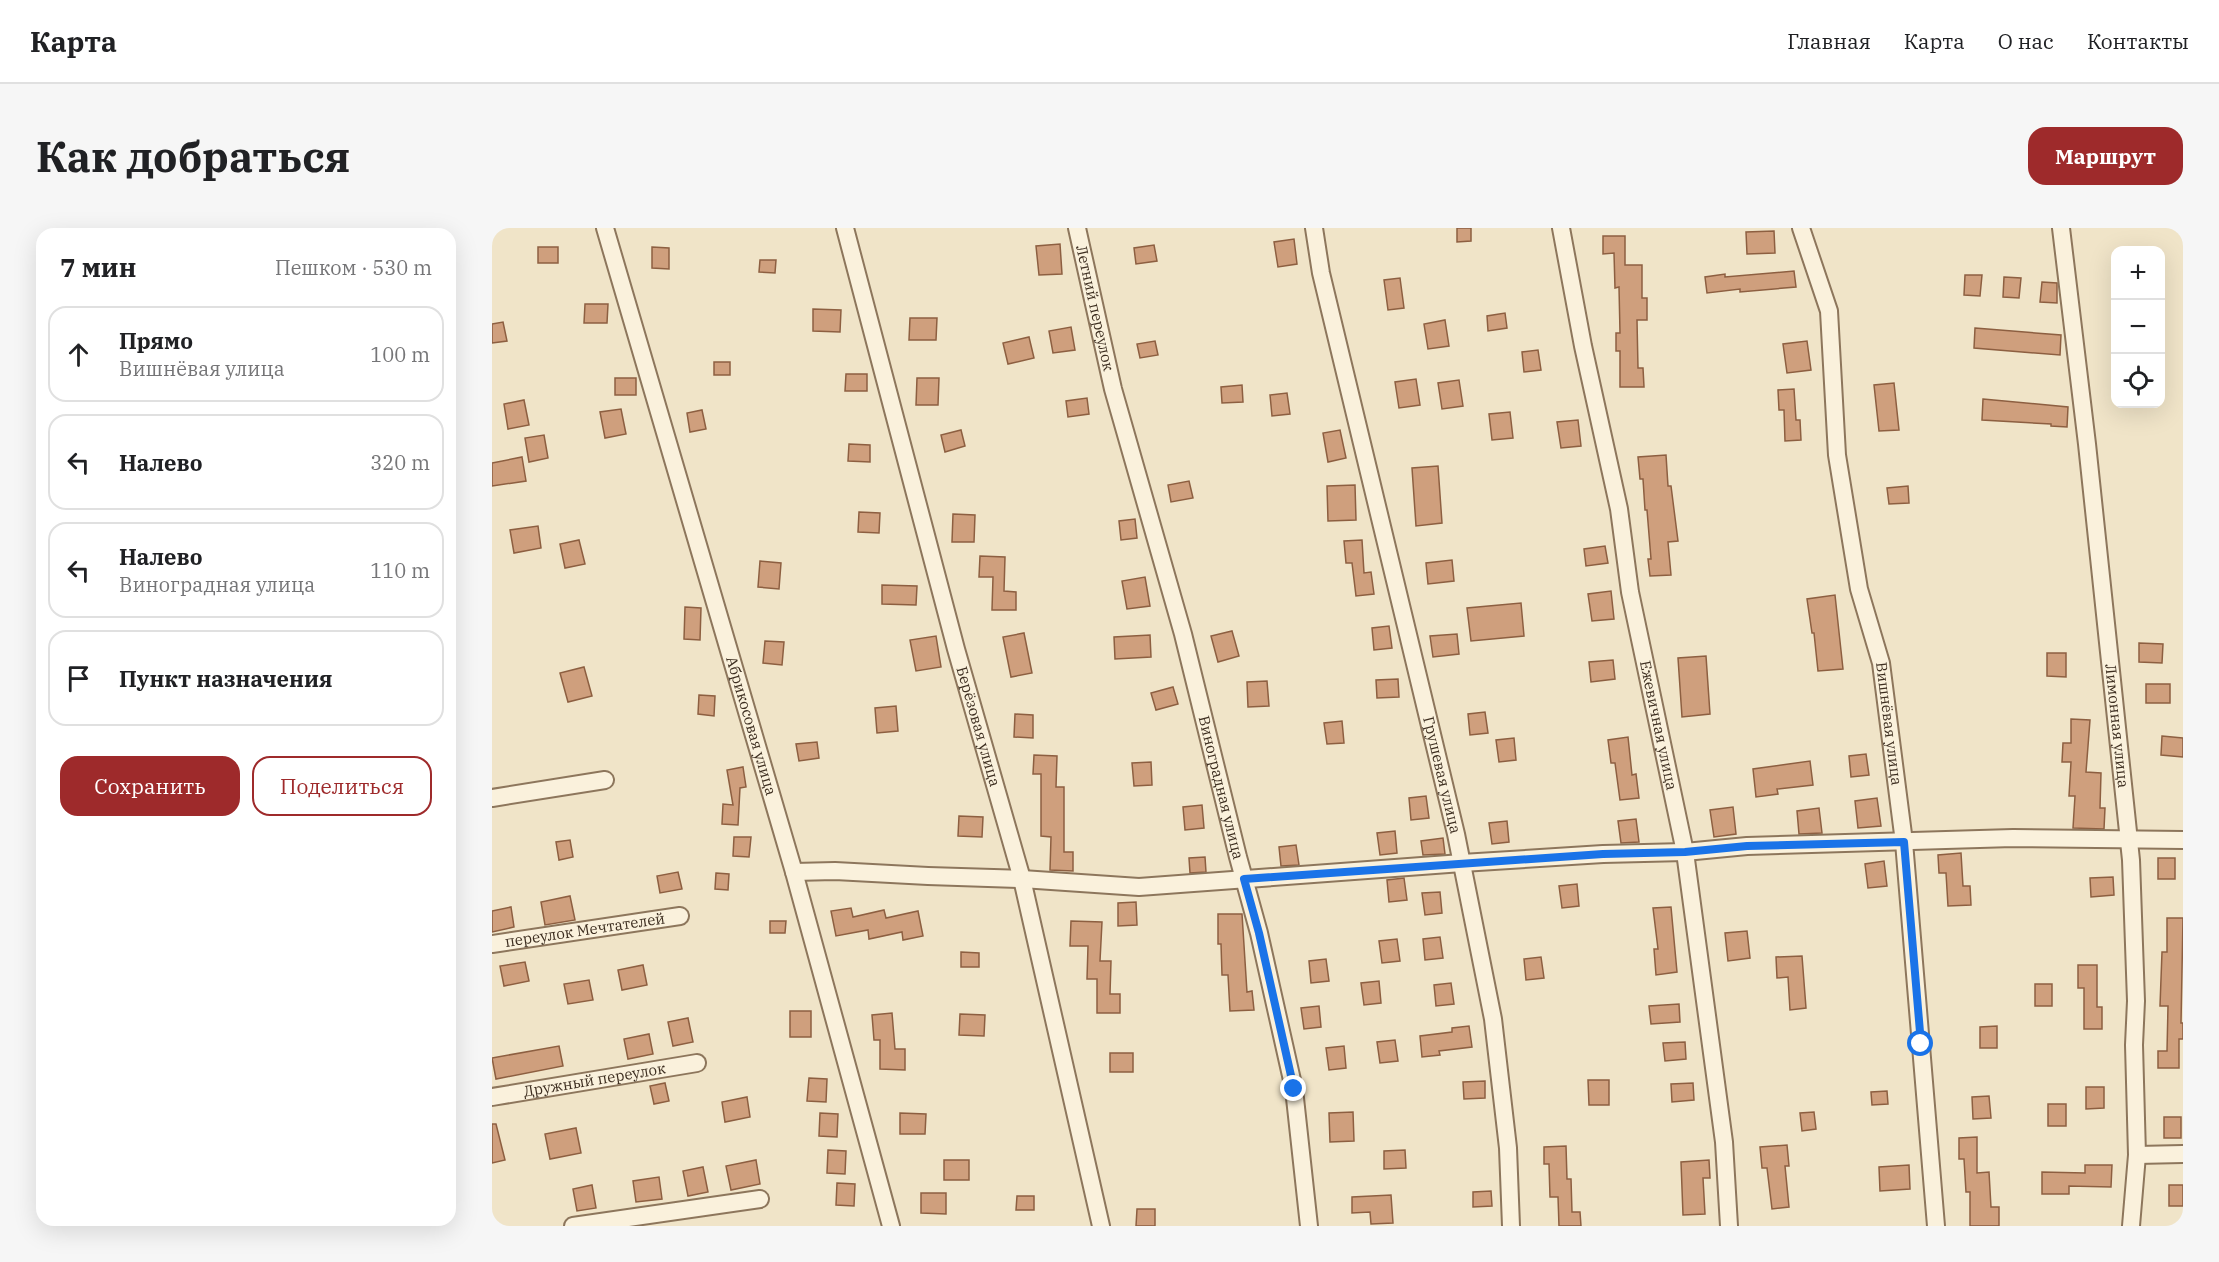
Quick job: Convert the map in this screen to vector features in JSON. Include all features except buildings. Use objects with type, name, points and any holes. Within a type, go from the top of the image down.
[{"type":"street","name":"Абрикосовая улица","points":[[605,228],[794,872],[891,1226]]},
{"type":"street","name":"Берёзовая улица","points":[[845,228],[956,649],[1022,879],[1101,1226]]},
{"type":"street","name":"Летний переулок","points":[[1077,228],[1113,389]]},
{"type":"street","name":"Грушевая улица","points":[[1314,228],[1321,273],[1462,863],[1493,1019],[1508,1148],[1511,1226]]},
{"type":"street","name":"Ежевичная улица","points":[[1561,228],[1583,346],[1619,509],[1630,592],[1685,852],[1724,1142],[1729,1226]]},
{"type":"street","name":"Вишнёвая улица","points":[[1801,228],[1829,311],[1837,455],[1859,589],[1881,663],[1904,842],[1936,1226]]},
{"type":"street","name":"Лимонная улица","points":[[2061,228],[2129,840],[2136,1001],[2134,1045],[2137,1155],[2131,1226]]},
{"type":"street","name":"Виноградная улица","points":[[1113,389],[1183,634],[1259,933],[1294,1089],[1309,1226]]},
{"type":"street","points":[[492,798],[605,780]]},
{"type":"street","points":[[794,872],[835,871],[1022,879],[1139,887],[1462,863],[1603,854],[1685,852],[1747,846],[2013,838],[2183,840]]},
{"type":"street","name":"переулок Мечтателей","points":[[492,944],[680,916]]},
{"type":"street","name":"Дружный переулок","points":[[492,1097],[697,1063]]},
{"type":"street","points":[[2137,1155],[2183,1154]]},
{"type":"street","points":[[573,1226],[760,1198]]},
{"type":"route","points":[[1294,1089],[1259,933],[1244,879],[1603,854],[1685,852],[1747,846],[1904,842],[1921,1044]]}]
